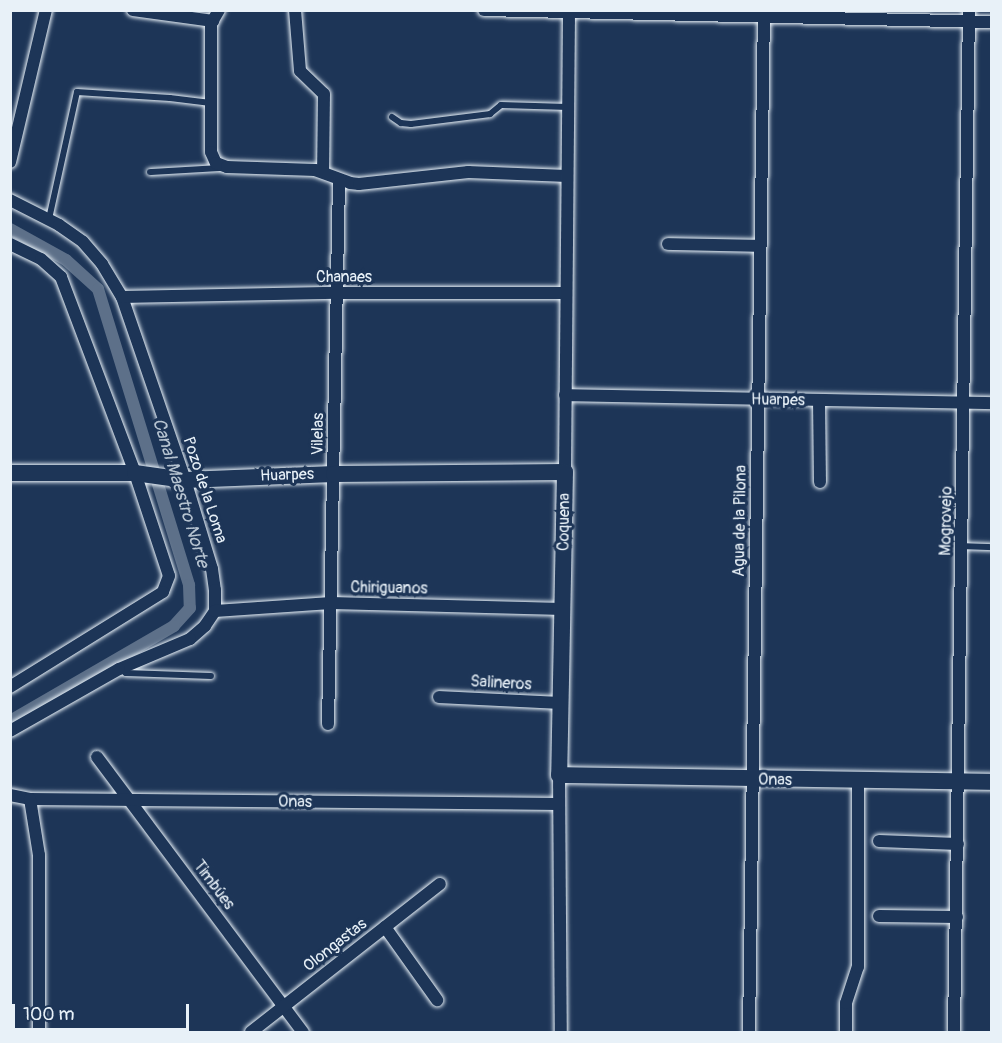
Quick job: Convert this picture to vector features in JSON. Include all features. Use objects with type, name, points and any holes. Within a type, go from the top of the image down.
[{"type":"main road","name":"Huarpes","points":[[10,473],[135,473],[185,480],[334,474],[565,472]]},
{"type":"main road","name":"Coquena","points":[[559,775],[565,472]]},
{"type":"main road","name":"Onas","points":[[559,775],[753,780],[992,782]]},
{"type":"street","points":[[10,162],[46,10]]},
{"type":"street","points":[[133,10],[216,16],[211,104],[212,158],[216,163],[227,167],[323,172],[339,180],[359,184],[468,172],[567,176]]},
{"type":"street","points":[[295,10],[300,71],[305,78],[320,87],[324,94],[323,172]]},
{"type":"street","points":[[484,10],[969,16],[992,22]]},
{"type":"street","name":"Coquena","points":[[565,472],[569,12]]},
{"type":"street","name":"Agua de la Pilona","points":[[749,1032],[764,13]]},
{"type":"street","name":"Mogrovejo","points":[[954,1032],[969,16]]},
{"type":"street","name":"Vilelas","points":[[328,724],[339,180]]},
{"type":"street","name":"Pozo de la Loma","points":[[10,200],[49,220],[83,242],[102,264],[122,297],[185,480],[212,568],[215,611]]},
{"type":"street","points":[[10,244],[41,259],[61,277],[135,473],[168,569],[168,584],[163,592],[10,687]]},
{"type":"street","points":[[668,244],[760,246]]},
{"type":"street","name":"Chanaes","points":[[122,297],[337,293],[566,293]]},
{"type":"street","name":"Huarpes","points":[[565,395],[992,403]]},
{"type":"street","points":[[819,401],[820,482]]},
{"type":"street","name":"Chiriguanos","points":[[215,611],[331,603],[563,609]]},
{"type":"street","points":[[10,731],[119,669],[190,639],[205,626],[215,611]]},
{"type":"street","name":"Salineros","points":[[439,697],[561,703]]},
{"type":"street","name":"Timbúes","points":[[98,757],[303,1032]]},
{"type":"street","name":"Coquena","points":[[559,775],[561,1032]]},
{"type":"street","points":[[846,1032],[846,1003],[858,967],[858,781]]},
{"type":"street","name":"Onas","points":[[10,795],[30,799],[559,804]]},
{"type":"street","points":[[30,799],[39,855],[39,1032]]},
{"type":"street","points":[[879,841],[958,844]]},
{"type":"street","name":"Olongastas","points":[[250,1032],[440,884]]},
{"type":"street","points":[[879,916],[957,917]]},
{"type":"street","points":[[385,927],[437,1000]]},
{"type":"street","points":[[550,1032],[561,1032]]},
{"type":"lane","points":[[49,220],[77,92],[170,98],[211,104]]},
{"type":"lane","points":[[392,117],[402,123],[411,124],[490,114],[501,105],[568,107]]},
{"type":"lane","points":[[150,172],[227,167]]},
{"type":"lane","points":[[962,546],[992,547]]},
{"type":"lane","points":[[119,669],[126,673],[211,676]]},
{"type":"waterway","name":"Canal Maestro Norte","points":[[10,229],[66,260],[98,289],[189,585],[190,608],[174,626],[10,721]]}]
